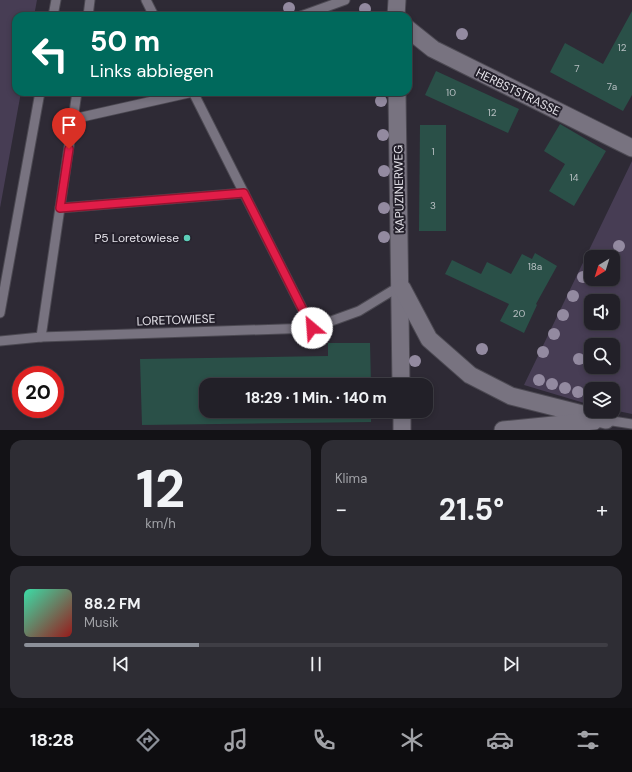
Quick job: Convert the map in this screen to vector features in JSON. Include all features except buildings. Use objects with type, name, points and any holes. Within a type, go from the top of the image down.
[{"type":"street","points":[[396,12],[397,0]]},
{"type":"street","name":"HERBSTSTRASSE","points":[[412,32],[433,49],[632,148]]},
{"type":"street","name":"KAPUZINERWEG","points":[[397,96],[401,286],[401,378]]},
{"type":"street","name":"KAPUZINERWEG","points":[[401,286],[429,339],[470,375],[511,396],[606,420]]},
{"type":"street","points":[[402,418],[402,430]]},
{"type":"street","points":[[503,430],[606,420]]},
{"type":"lane","points":[[54,12],[56,0]]},
{"type":"lane","points":[[88,12],[90,0]]},
{"type":"lane","points":[[146,0],[152,12]]},
{"type":"lane","points":[[313,12],[345,0]]},
{"type":"lane","points":[[0,313],[39,96]]},
{"type":"lane","points":[[41,337],[76,96]]},
{"type":"lane","points":[[73,119],[175,96]]},
{"type":"lane","points":[[195,96],[312,328]]},
{"type":"lane","points":[[60,208],[244,193]]},
{"type":"lane","name":"LORETOWIESE","points":[[0,341],[41,337],[312,328],[359,311],[401,286]]},
{"type":"lane","points":[[606,420],[632,424]]},
{"type":"shaded area","points":[[0,0],[37,0],[35,12],[12,12],[12,96],[20,96],[0,208]]},
{"type":"shaded area","points":[[632,161],[632,414],[620,411],[620,382],[584,382],[584,403],[524,385],[584,261],[584,286],[620,286],[620,250],[589,250]]},
{"type":"place","name":"P5 Loretowiese","points":[[187,238]]},
{"type":"route","points":[[69,149],[60,208],[244,193],[312,328]]}]
